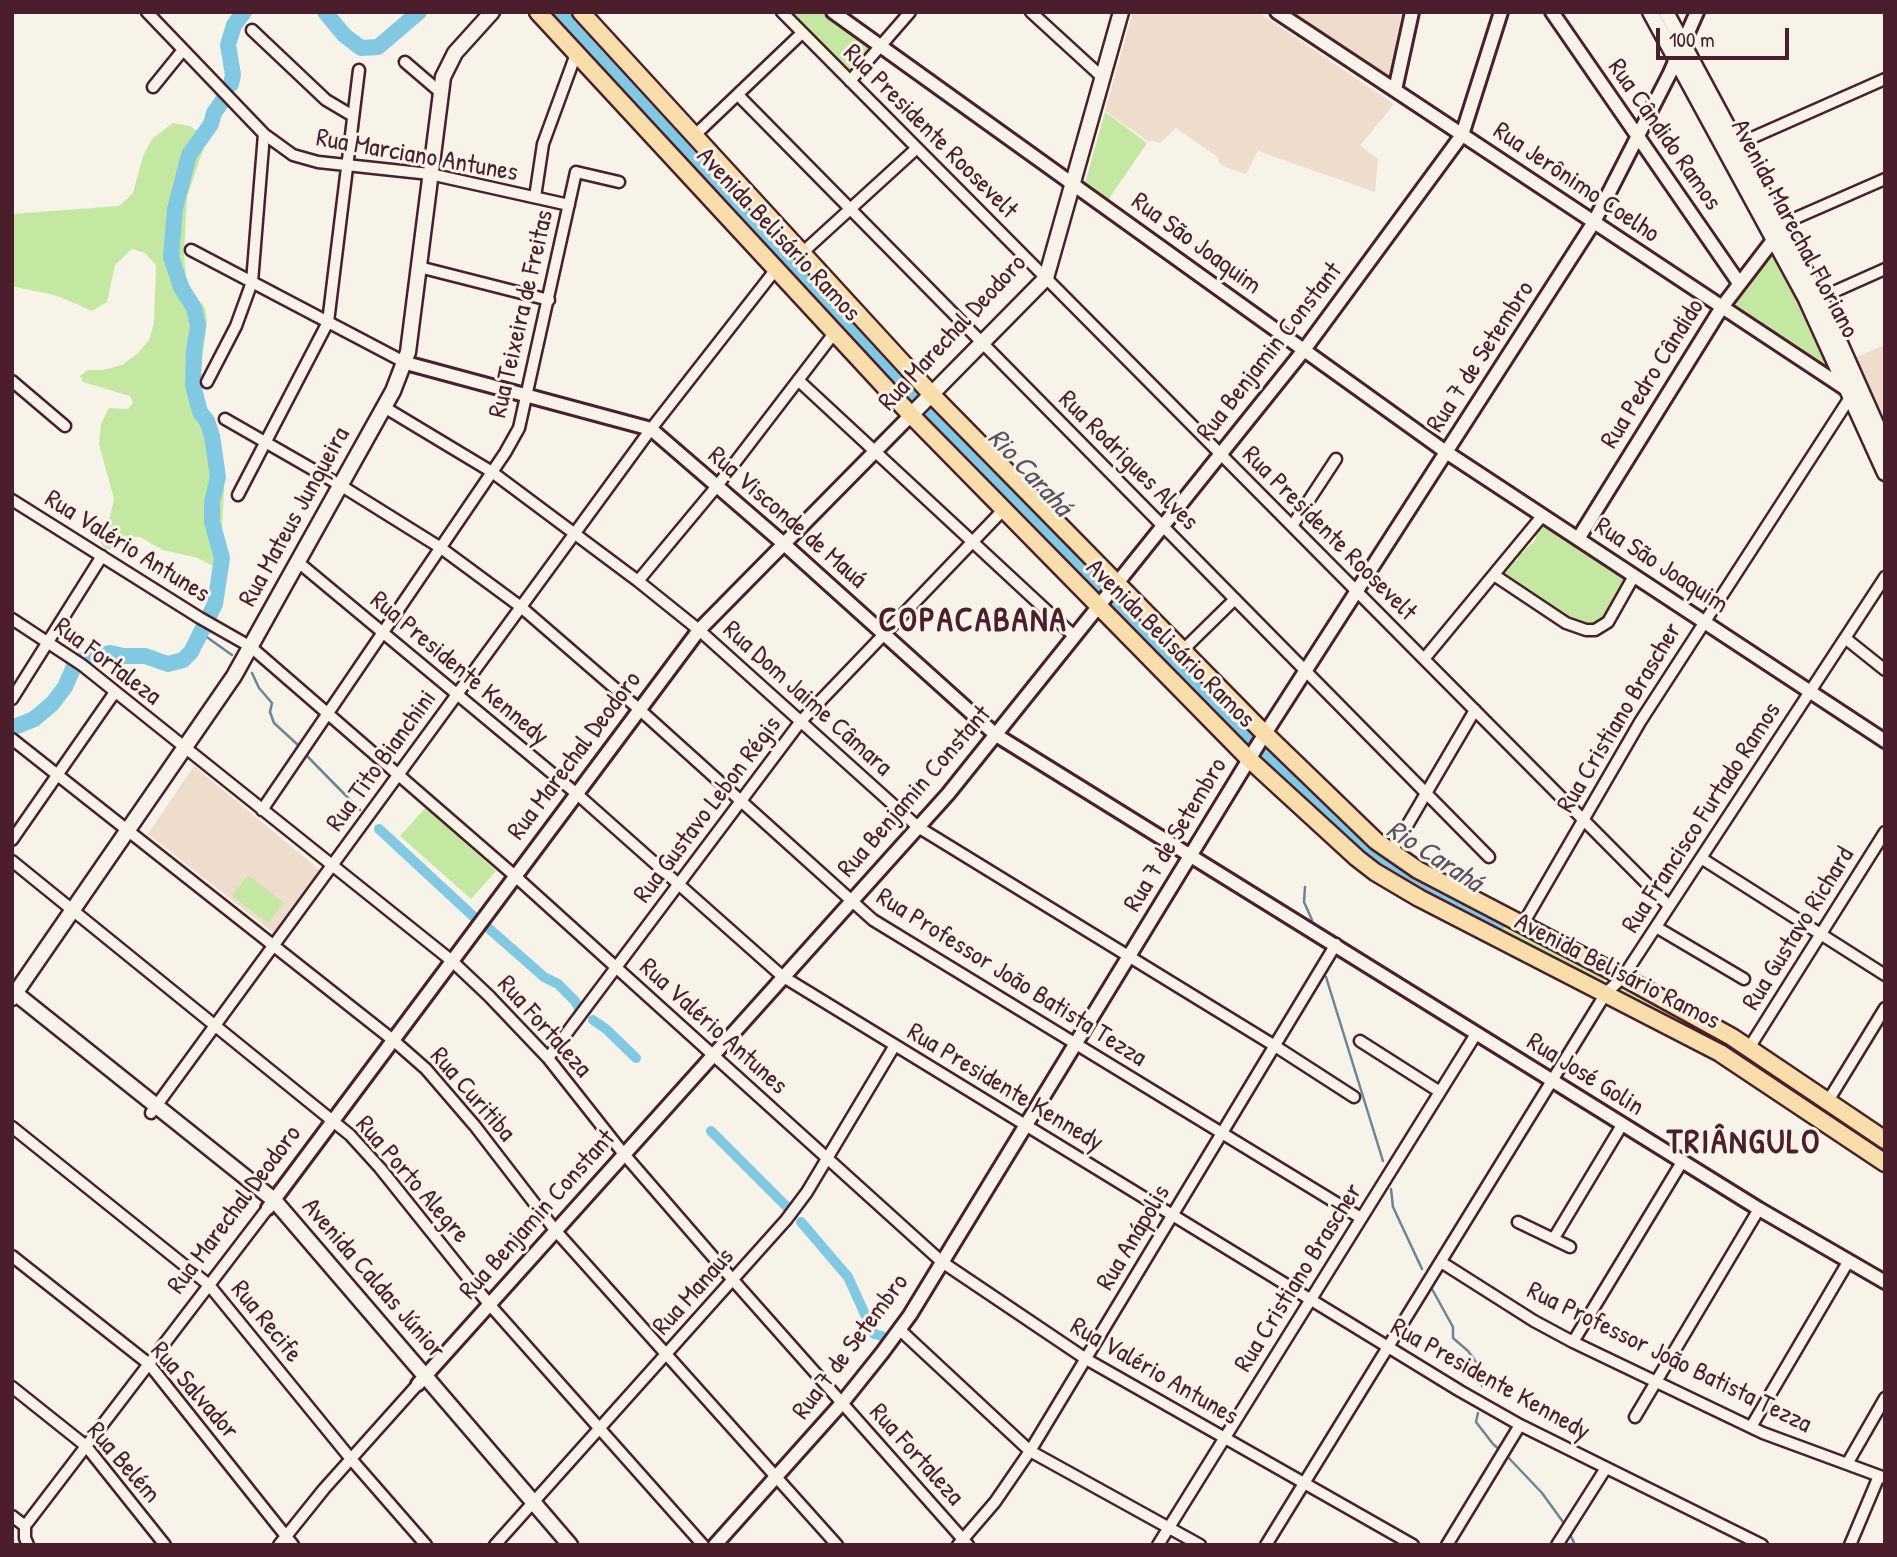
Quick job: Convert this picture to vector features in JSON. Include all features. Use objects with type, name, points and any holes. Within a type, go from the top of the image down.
[{"type":"main road","name":"Rua Mateus Junqueira","points":[[13,998],[234,676],[384,407],[405,362],[443,77],[455,53],[492,12]]},
{"type":"main road","name":"Avenida Belisário Ramos","points":[[538,12],[835,332],[1004,509],[1100,603],[1257,747],[1391,853],[1418,870],[1623,977],[1749,1048],[1885,1140]]},
{"type":"main road","name":"Avenida Belisário Ramos","points":[[581,12],[930,396],[1114,586],[1183,650],[1257,747],[1349,850],[1376,872],[1419,898],[1720,1053],[1885,1163]]},
{"type":"main road","name":"Rua Marechal Deodoro","points":[[913,413],[1046,278],[1121,12]]},
{"type":"main road","name":"Avenida Marechal Floriano","points":[[1650,12],[1806,299],[1885,473]]},
{"type":"main road","name":"Avenida Marechal Floriano","points":[[1666,12],[1820,298],[1885,444]]},
{"type":"main road","name":"Avenida Caldas Júnior","points":[[13,998],[271,1204],[529,1506],[557,1545]]},
{"type":"main road","name":"Avenida Caldas Júnior","points":[[529,1506],[570,1545]]},
{"type":"street","name":"Rua Marciano Antunes","points":[[147,12],[264,134],[293,155],[317,162],[430,174],[569,205]]},
{"type":"street","name":"Rua Presidente Roosevelt","points":[[782,12],[1669,906]]},
{"type":"street","name":"Rua São Joaquim","points":[[833,12],[1446,452],[1885,741]]},
{"type":"street","points":[[850,81],[911,12]]},
{"type":"street","points":[[1031,12],[1102,77]]},
{"type":"street","name":"Rua Jerônimo Coelho","points":[[1277,12],[1850,394]]},
{"type":"street","points":[[1395,90],[1412,12]]},
{"type":"street","name":"Rua Benjamin Constant","points":[[286,1542],[351,1459],[918,827],[996,735],[1304,350],[1462,135],[1501,12]]},
{"type":"street","name":"Rua Cândido Ramos","points":[[1552,12],[1739,283]]},
{"type":"street","name":"Rua 7 de Setembro","points":[[715,1545],[842,1403],[900,1330],[1257,747],[1594,222],[1676,60],[1696,12]]},
{"type":"street","points":[[252,30],[326,100],[353,116]]},
{"type":"street","points":[[694,136],[802,33]]},
{"type":"street","points":[[153,87],[183,50]]},
{"type":"street","points":[[535,197],[543,144],[576,54]]},
{"type":"street","points":[[405,62],[440,92]]},
{"type":"street","points":[[238,495],[328,322],[359,70]]},
{"type":"street","points":[[1738,144],[1885,79]]},
{"type":"street","name":"Rua Rodrigues Alves","points":[[738,95],[1489,857]]},
{"type":"street","points":[[207,383],[236,326],[252,282],[264,134]]},
{"type":"street","points":[[802,253],[917,148]]},
{"type":"street","name":"Rua Teixeira de Freitas","points":[[262,810],[441,548],[519,428],[576,172],[619,182]]},
{"type":"street","points":[[1782,225],[1885,179]]},
{"type":"street","name":"Rua Pedro Cândido","points":[[1578,539],[1721,307],[1774,239]]},
{"type":"street","name":"Rua Visconde de Mauá","points":[[191,250],[405,362],[651,429],[784,544],[996,735],[1336,944]]},
{"type":"street","points":[[419,267],[549,300]]},
{"type":"street","name":"Rua Tito Bianchini","points":[[154,1109],[651,429],[776,269]]},
{"type":"street","points":[[1820,298],[1885,269]]},
{"type":"street","points":[[638,581],[717,486],[835,332]]},
{"type":"street","points":[[797,380],[1074,636]]},
{"type":"street","points":[[12,382],[65,426]]},
{"type":"street","name":"Rua Cristiano Brascher","points":[[1523,924],[1640,722],[1850,394]]},
{"type":"street","name":"Rua Dom Jaime Câmara","points":[[384,407],[492,472],[638,581],[699,630],[918,827],[1275,1045],[1354,1097]]},
{"type":"street","name":"Rua Marechal Deodoro","points":[[25,1526],[271,1204],[699,630],[913,413]]},
{"type":"street","name":"Rua Professor João Batista Tezza","points":[[225,419],[340,485],[441,548],[521,607],[640,710],[850,902],[893,933],[1361,1218]]},
{"type":"street","points":[[1292,526],[1336,459]]},
{"type":"street","name":"Rua Valério Antunes","points":[[12,500],[251,647],[516,876],[942,1262],[1086,1359],[1413,1545]]},
{"type":"street","name":"Rua Gustavo Lebon Régis","points":[[548,1058],[802,721],[1004,509]]},
{"type":"street","points":[[1424,659],[1543,515]]},
{"type":"street","points":[[12,699],[102,556]]},
{"type":"street","name":"Rua Presidente Kennedy","points":[[298,562],[577,794],[782,976],[1388,1348],[1520,1425],[1762,1545]]},
{"type":"street","points":[[1494,575],[1566,623],[1586,629],[1595,629],[1608,622],[1634,576]]},
{"type":"street","name":"Rua Francisco Furtado Ramos","points":[[1266,1545],[1606,993],[1623,977],[1885,577]]},
{"type":"street","points":[[1183,650],[1234,599]]},
{"type":"street","name":"Rua Fortaleza","points":[[12,619],[82,665],[185,747],[452,961],[505,1012],[548,1058],[623,1153],[963,1543]]},
{"type":"street","points":[[1845,638],[1885,670]]},
{"type":"street","points":[[12,840],[115,692]]},
{"type":"street","points":[[1391,853],[1475,710]]},
{"type":"street","name":"Rua Curitiba","points":[[12,739],[274,945],[426,1069],[555,1230],[837,1545]]},
{"type":"street","name":"Rua Gustavo Richard","points":[[1749,1048],[1885,832]]},
{"type":"street","points":[[1701,858],[1885,975]]},
{"type":"street","name":"Rua Porto Alegre","points":[[12,861],[333,1121],[367,1153],[489,1304],[703,1545]]},
{"type":"street","points":[[1656,927],[1744,979]]},
{"type":"street","name":"Rua José Golin","points":[[1336,944],[1552,1082],[1759,1209],[1885,1282]]},
{"type":"street","name":"Rua Anápolis","points":[[963,1543],[1030,1451],[1336,944]]},
{"type":"street","points":[[1828,1101],[1885,1008]]},
{"type":"street","name":"Rua Cristiano Brascher","points":[[1158,1545],[1476,1034]]},
{"type":"street","points":[[1360,1041],[1440,1092]]},
{"type":"street","name":"Rua Manaus","points":[[495,1545],[786,1220],[827,1159],[895,1045]]},
{"type":"street","points":[[1554,1238],[1622,1125]]},
{"type":"street","name":"Rua Recife","points":[[12,1127],[209,1285],[351,1459],[426,1545]]},
{"type":"street","points":[[1573,1342],[1682,1162]]},
{"type":"street","points":[[1635,1417],[1759,1209]]},
{"type":"street","points":[[1518,1222],[1570,1247]]},
{"type":"street","name":"Rua Salvador","points":[[12,1256],[149,1364],[286,1542]]},
{"type":"street","name":"Rua Professor João Batista Tezza","points":[[1441,1262],[1534,1321],[1573,1342],[1751,1427],[1882,1477]]},
{"type":"street","points":[[1751,1427],[1848,1262]]},
{"type":"street","points":[[900,1330],[1030,1451],[1200,1545]]},
{"type":"street","name":"Rua Belém","points":[[12,1387],[86,1446],[165,1545]]},
{"type":"street","points":[[1847,1464],[1885,1398]]},
{"type":"street","points":[[1447,1545],[1520,1425]]},
{"type":"street","points":[[1557,1545],[1606,1468]]},
{"type":"street","points":[[1850,1545],[1882,1477]]},
{"type":"street","points":[[12,1516],[25,1526],[28,1545]]},
{"type":"shaded area","points":[[1133,12],[1258,12],[1394,104],[1360,146],[1378,159],[1375,192],[1258,151],[1246,174],[1222,166],[1218,162],[1219,158],[1176,128],[1160,143],[1151,140],[1149,142],[1105,111]]},
{"type":"shaded area","points":[[1290,12],[1402,12],[1388,79]]},
{"type":"shaded area","points":[[1885,345],[1885,423],[1856,357]]},
{"type":"shaded area","points":[[194,766],[321,871],[275,934],[148,834]]},
{"type":"green space","points":[[546,12],[574,12],[919,390],[906,402]]},
{"type":"green space","points":[[782,12],[833,12],[881,46],[850,81]]},
{"type":"green space","points":[[1105,112],[1147,143],[1108,200],[1085,183]]},
{"type":"green space","points":[[173,123],[190,126],[200,133],[204,147],[187,197],[184,255],[186,276],[192,292],[205,308],[207,321],[201,369],[202,391],[207,413],[222,448],[222,530],[227,566],[219,569],[198,558],[163,550],[140,537],[130,537],[116,549],[107,549],[101,544],[100,536],[109,520],[114,499],[99,444],[101,424],[109,408],[128,409],[133,403],[130,396],[83,382],[80,376],[87,370],[103,370],[122,365],[137,354],[149,340],[154,323],[156,265],[145,253],[132,249],[115,265],[107,302],[92,311],[58,296],[12,286],[12,214],[119,206],[133,193],[143,156],[152,139]]},
{"type":"green space","points":[[1773,254],[1778,258],[1831,369],[1732,304],[1769,255]]},
{"type":"green space","points":[[926,400],[1107,581],[1107,585],[1096,597],[914,412]]},
{"type":"green space","points":[[1543,522],[1628,578],[1611,614],[1599,622],[1585,623],[1571,619],[1502,574],[1509,561],[1517,561],[1520,553],[1533,543],[1536,538],[1534,532]]},
{"type":"green space","points":[[1115,595],[1252,732],[1247,745],[1243,744],[1106,605]]},
{"type":"green space","points":[[1267,747],[1352,828],[1606,976],[1603,981],[1527,947],[1389,876],[1256,759]]},
{"type":"green space","points":[[426,807],[496,871],[471,899],[400,836]]},
{"type":"green space","points":[[248,875],[284,903],[268,923],[232,896]]},
{"type":"green space","points":[[1622,980],[1754,1054],[1885,1145],[1885,1151],[1768,1070],[1616,988]]},
{"type":"waterway","points":[[231,84],[233,75],[228,45],[234,25],[244,12]]},
{"type":"waterway","points":[[325,12],[344,35],[361,48],[378,47],[419,12]]},
{"type":"waterway","name":"Rio Carahá","points":[[560,12],[1214,710],[1337,824],[1388,866],[1496,926]]},
{"type":"waterway","points":[[12,728],[34,719],[52,704],[65,687],[76,662],[110,653],[145,656],[168,664],[183,660],[191,652],[215,604],[222,558],[212,522],[212,502],[218,477],[212,436],[207,421],[200,412],[193,385],[198,326],[194,308],[181,287],[171,257],[175,209],[189,155],[211,124],[214,113],[223,100]]},
{"type":"waterway","points":[[201,633],[232,655]]},
{"type":"waterway","points":[[252,673],[259,688],[272,703],[270,712],[274,723],[298,745]]},
{"type":"waterway","points":[[307,756],[360,810]]},
{"type":"waterway","points":[[379,829],[474,917]]},
{"type":"waterway","points":[[1305,887],[1304,902],[1312,920]]},
{"type":"waterway","points":[[486,926],[544,977],[558,984],[579,1008]]},
{"type":"waterway","points":[[1326,977],[1383,1161]]},
{"type":"waterway","points":[[593,1020],[636,1058]]},
{"type":"waterway","points":[[711,1131],[787,1207]]},
{"type":"waterway","points":[[1391,1189],[1393,1207],[1422,1269]]},
{"type":"waterway","points":[[801,1222],[848,1277],[874,1334],[882,1336]]},
{"type":"waterway","points":[[1432,1289],[1453,1327],[1453,1338],[1468,1351],[1481,1369],[1482,1386]]},
{"type":"waterway","points":[[1478,1413],[1476,1422],[1500,1450]]},
{"type":"waterway","points":[[1505,1454],[1542,1493],[1566,1526]]},
{"type":"waterway","points":[[1569,1532],[1575,1545]]},
{"type":"district","name":"COPACABANA","points":[[973,622]]},
{"type":"district","name":"TRIÂNGULO","points":[[1744,1144]]}]
